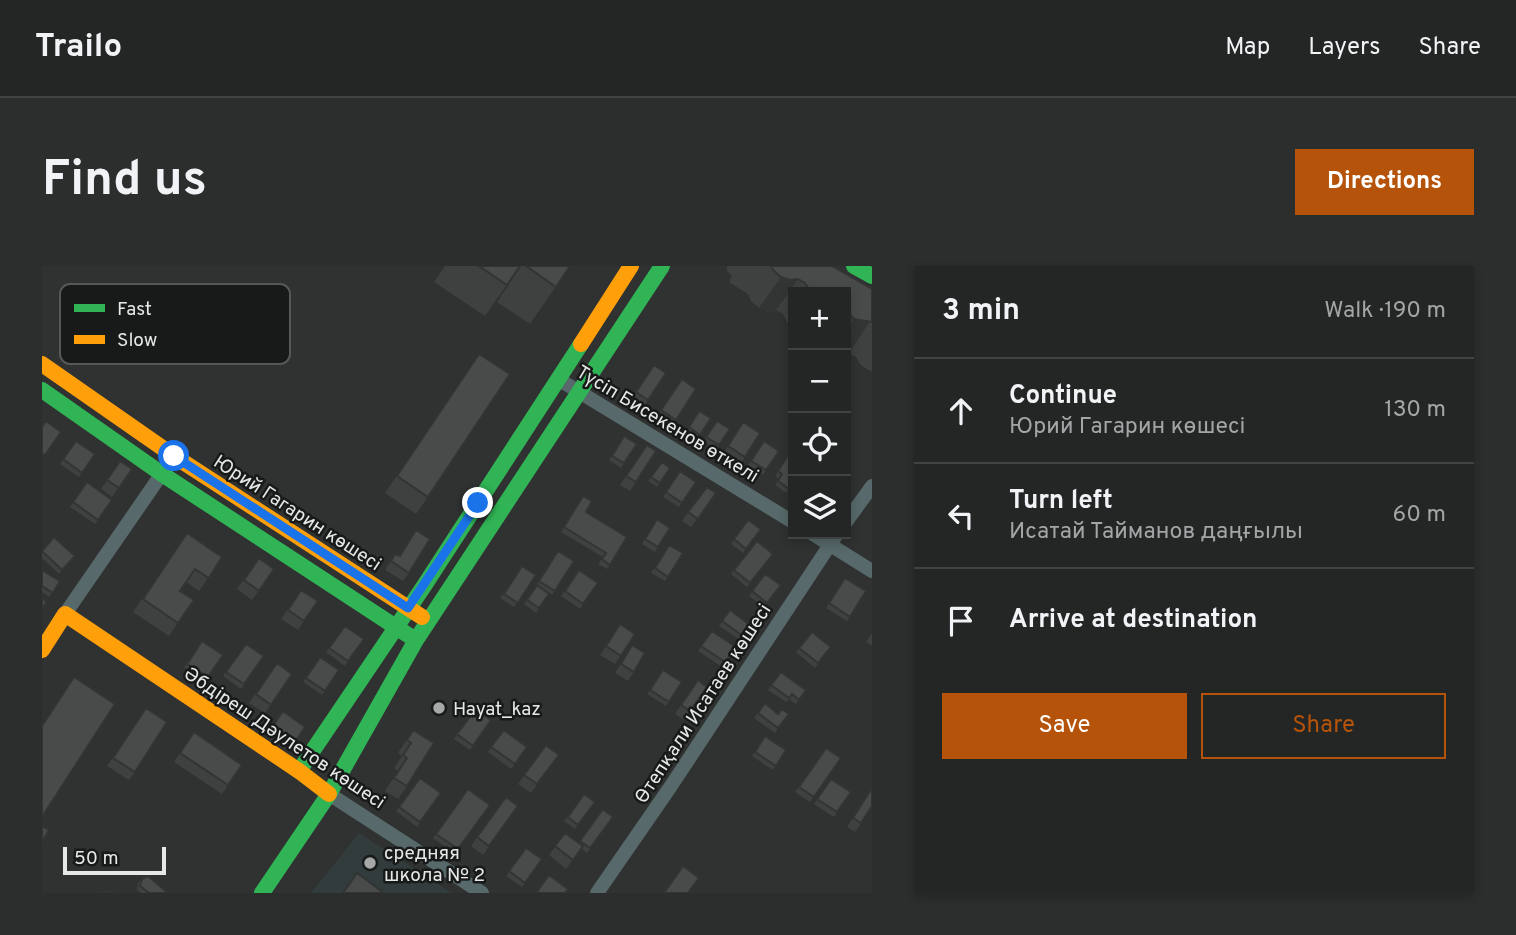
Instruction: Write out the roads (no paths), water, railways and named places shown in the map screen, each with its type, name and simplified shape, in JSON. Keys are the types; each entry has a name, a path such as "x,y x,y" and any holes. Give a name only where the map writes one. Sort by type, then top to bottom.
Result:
{"main road":[{"path":"299,771 631,266"},
{"path":"262,893 329,794 428,621 662,266"},
{"path":"854,266 872,276"},
{"name":"Юрий Гагарин көшесі","path":"42,364 174,456 428,621"},
{"path":"42,390 162,474 416,640"},
{"path":"45,640 65,614"},
{"name":"Әбдіреш Дәулетов көшесі","path":"65,614 299,771 329,794"}],"street":[{"name":"Түсіп Бисекенов өткелі","path":"558,379 788,519"},
{"path":"65,614 174,456"},
{"path":"851,515 872,486"},
{"path":"833,539 872,571"},
{"name":"Өтепқали Исатаев көшесі","path":"597,893 671,786 833,539"},
{"name":"Әбдіреш Дәулетов көшесі","path":"329,794 482,893"}],"place":[{"name":"Hayat_kaz","path":"439,708"},
{"name":"cредняя школа № 2","path":"370,863"}]}
